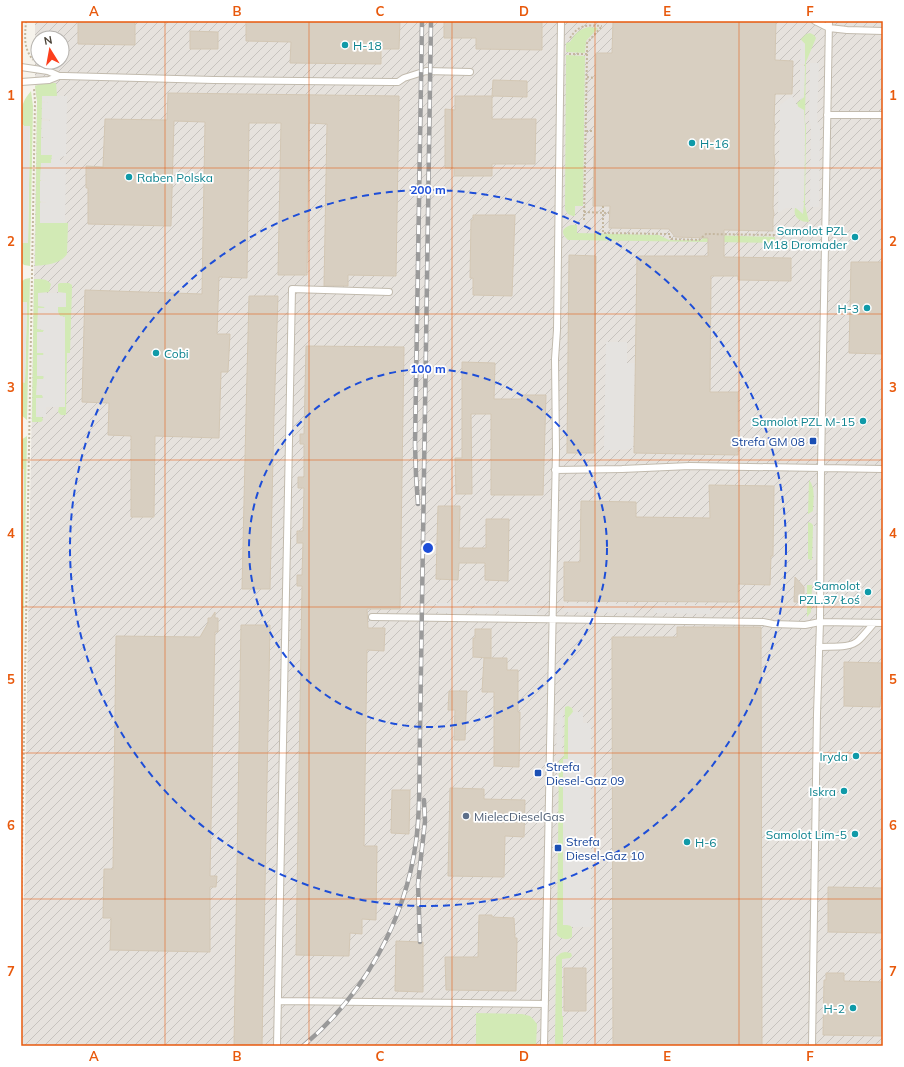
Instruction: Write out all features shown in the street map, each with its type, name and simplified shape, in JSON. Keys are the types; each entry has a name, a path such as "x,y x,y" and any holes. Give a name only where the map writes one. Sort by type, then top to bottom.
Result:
{"lane":[{"path":"544,1046 555,470 555,359 557,330 561,21"},
{"path":"814,21 847,30 883,31"},
{"path":"812,1046 829,24"},
{"path":"40,70 48,71 59,76 214,80 398,82 404,78 426,71 470,72"},
{"path":"21,82 49,80 59,76"},
{"path":"827,115 883,115"},
{"path":"277,1046 292,289 389,292"},
{"path":"555,470 690,466 883,469"},
{"path":"372,617 763,622 773,624 805,625 820,622 883,623"},
{"path":"819,647 852,644 859,640 874,623"},
{"path":"278,1002 545,1004"}],"path":[{"path":"26,21 26,50 30,57"},
{"path":"560,41 569,41 577,29 583,26 602,26 587,43 584,220"},
{"path":"560,54 587,54"},
{"path":"586,78 595,78"},
{"path":"21,911 35,102 33,81"},
{"path":"586,131 594,131"},
{"path":"603,206 603,233 670,234 670,239 699,240 706,234 778,235 778,225"},
{"path":"584,212 609,213"}],"shaded area":[{"path":"35,21 883,21 883,1046 22,1046 37,101 35,70 70,70 70,30 35,30"},
{"path":"801,40 805,44 805,64 800,64"},
{"path":"810,63 819,63 817,121 820,127 819,207 810,207"},
{"path":"800,65 805,66 804,97 800,100"},
{"path":"42,96 67,96 66,156 60,157 60,162 66,163 65,223 40,223 40,203 46,202 40,201 40,181 47,181 40,180 41,163 51,163 52,155 41,155 41,138 47,138 41,137 42,121 49,121 50,119 42,118 42,103 48,102 42,101"},
{"path":"792,96 797,106 804,110 803,214 796,208 786,208 778,213 780,105"},
{"path":"21,123 24,126 30,126 28,243 21,243"},
{"path":"787,229 801,230 800,239 786,238"},
{"path":"38,293 66,293 66,307 58,307 60,316 65,317 65,407 46,407 46,417 36,417 36,398 43,397 42,395 36,395 37,379 44,378 43,376 37,376 37,355 44,354 37,353 37,332 43,332 44,330 37,329 38,308 45,307 38,306"},
{"path":"21,302 27,302 25,383 21,382"},
{"path":"606,342 627,342 627,363 635,363 633,448 625,450 604,450"},
{"path":"21,469 24,469 21,638"},
{"path":"814,489 818,489 818,510 814,510"},
{"path":"813,526 817,526 817,559 813,559"},
{"path":"436,603 463,603 463,608 458,614 440,613 436,610"},
{"path":"564,603 634,604 634,613 564,612"},
{"path":"475,604 493,604 493,614 471,612 469,608 474,610"},
{"path":"499,604 538,605 537,615 499,614"},
{"path":"656,605 710,605 710,614 654,613 654,608"},
{"path":"563,709 562,755 556,760 557,720 558,714"},
{"path":"573,712 583,712 583,723 591,723 591,927 572,927 570,925 563,925 563,759 568,759 568,718"}],"green space":[{"path":"589,27 598,28 586,41 585,53 566,52 566,43 570,42 580,31"},
{"path":"810,33 816,38 806,62 805,206 809,222 803,221 796,217 795,208 803,213 805,127 797,103 804,97 805,44 801,39 806,34"},
{"path":"566,55 585,56 583,206 575,206 575,216 569,214 565,209"},
{"path":"44,83 56,83 57,96 42,96 41,154 52,155 51,163 41,163 40,222 68,223 67,254 57,262 35,266 37,101 35,86"},
{"path":"31,91 33,106 30,266 24,265 21,262 21,243 28,243 30,126 24,126 21,123 25,99"},
{"path":"571,225 577,225 577,233 659,235 669,240 701,240 707,235 775,237 775,243 568,240 563,231"},
{"path":"30,278 27,420 21,415 21,382 25,382 27,302 21,302 21,282"},
{"path":"34,279 45,280 51,284 49,292 38,293 45,307 38,309 38,329 44,330 43,332 37,332 37,352 44,354 37,355 37,376 43,376 44,378 37,380 43,397 37,398 36,417 42,417 43,420 41,422 32,422"},
{"path":"69,283 72,285 70,353 67,353 66,415 61,415 58,412 59,407 65,407 65,317 60,316 58,313 58,307 66,306 66,293 58,292 58,284"},
{"path":"27,436 21,766 21,638 24,469 21,469 21,440"},
{"path":"809,480 813,487 814,499 813,511 808,514"},
{"path":"808,522 813,525 812,560 808,559"},
{"path":"807,585 812,585 811,612 807,617"},
{"path":"568,706 572,708 573,712 568,718 568,760 563,760 563,924 571,926 572,937 566,939 557,935 559,761 564,756 565,707"},
{"path":"565,952 571,953 572,956 570,958 562,959 563,1046 555,1046 556,957"},
{"path":"476,1013 522,1014 530,1016 537,1024 536,1046 476,1046"}],"building":[{"path":"78,21 135,21 135,45 78,44"},
{"name":"H-18","path":"246,21 400,21 399,49 381,49 381,64 290,63 291,42 246,41"},
{"path":"444,21 542,21 542,50 476,49 476,38 444,38"},
{"path":"613,21 776,21 775,60 793,61 792,94 775,94 773,231 724,230 724,257 791,258 791,281 738,280 738,276 711,276 710,392 738,392 738,455 634,453 637,256 708,256 708,238 675,237 669,229 609,228 610,206 593,206 596,53 612,53"},
{"path":"190,31 218,32 218,49 190,49"},
{"path":"493,80 527,81 527,97 492,96"},
{"path":"168,93 399,96 396,276 348,275 348,286 324,286 327,124 309,123 307,275 278,275 281,123 249,123 247,278 219,277 217,334 230,334 228,372 221,372 219,438 155,436 154,517 131,517 131,436 108,435 109,403 82,402 85,290 202,294 205,122 174,121 171,226 88,224 88,188 86,188 86,166 103,167 105,119 167,120"},
{"path":"455,96 492,96 492,119 536,119 535,164 492,164 492,176 454,176 454,168 445,168 445,109 455,110"},
{"path":"473,215 515,215 512,296 473,295 473,278 470,278 471,220 473,220"},
{"path":"569,255 596,256 594,453 567,453"},
{"name":"H-3","path":"851,262 883,262 883,354 849,353"},
{"path":"249,296 278,296 270,589 242,589"},
{"path":"306,346 404,347 400,609 367,609 368,628 385,628 384,651 367,650 364,846 377,846 376,920 362,919 362,934 350,933 349,956 296,955 302,586 297,586 297,575 302,575 303,543 297,543 297,531 303,531 304,488 298,488 298,477 304,477 304,444 300,444 300,434 304,434"},
{"path":"462,362 495,363 494,399 522,399 522,395 546,395 543,495 491,495 491,414 471,414 472,494 456,494 455,458 462,458"},
{"path":"709,485 774,486 773,556 771,556 770,585 738,584 738,602 564,601 564,562 580,562 581,501 636,502 636,517 710,518"},
{"path":"438,506 460,506 459,548 486,548 486,519 509,519 508,581 485,580 485,563 459,563 458,580 436,579"},
{"path":"795,577 804,587 804,602 794,602"},
{"path":"215,612 215,618 218,618 218,632 215,632 210,876 217,876 216,887 210,887 210,952 110,950 111,918 103,918 104,869 113,869 116,636 200,637 208,623 208,618 211,618"},
{"path":"241,625 270,625 262,1046 234,1046"},
{"name":"H-6","path":"677,627 761,627 762,1046 613,1046 612,637 677,637"},
{"path":"475,629 491,629 491,658 473,657 473,638 475,638"},
{"path":"484,658 507,658 507,670 518,670 518,712 520,712 519,767 494,766 494,692 482,692"},
{"path":"844,662 883,663 883,696 881,696 880,707 844,706"},
{"path":"449,691 467,691 465,740 454,740 455,710 448,710"},
{"name":"MielecDieselGas","path":"450,788 484,789 484,799 525,800 524,837 505,836 504,877 448,876"},
{"path":"392,790 410,790 409,834 391,833"},
{"path":"828,887 883,888 883,933 828,932"},
{"path":"479,915 514,918 515,938 517,938 516,991 446,990 445,957 478,957"},
{"path":"396,941 423,942 423,992 395,991"},
{"path":"564,968 586,968 586,1011 564,1011"},
{"name":"H-2","path":"826,973 844,973 844,981 883,982 883,1036 823,1035 824,980 826,980"}],"railway":[{"path":"418,504 415,444 422,21"},
{"path":"303,1046 325,1026 345,1004 363,980 378,954 391,928 402,900 416,842 420,788 431,21"},
{"path":"420,942 418,884 425,821 424,800"}],"place":[{"name":"H-18","path":"345,45"},
{"name":"H-16","path":"692,143"},
{"name":"Raben Polska","path":"129,177"},
{"name":"Samolot PZL M18 Dromader","path":"855,237"},
{"name":"H-3","path":"867,308"},
{"name":"Cobi","path":"156,353"},
{"name":"Samolot PZL M-15","path":"863,421"},
{"name":"Strefa GM 08","path":"813,441"},
{"name":"Samolot PZL.37 Łoś","path":"868,592"},
{"name":"Iryda","path":"856,756"},
{"name":"Strefa Diesel-Gaz 09","path":"538,773"},
{"name":"Iskra","path":"844,791"},
{"name":"MielecDieselGas","path":"466,816"},
{"name":"Samolot Lim-5","path":"855,834"},
{"name":"H-6","path":"687,842"},
{"name":"Strefa Diesel-Gaz 10","path":"558,848"},
{"name":"H-2","path":"853,1008"}]}
